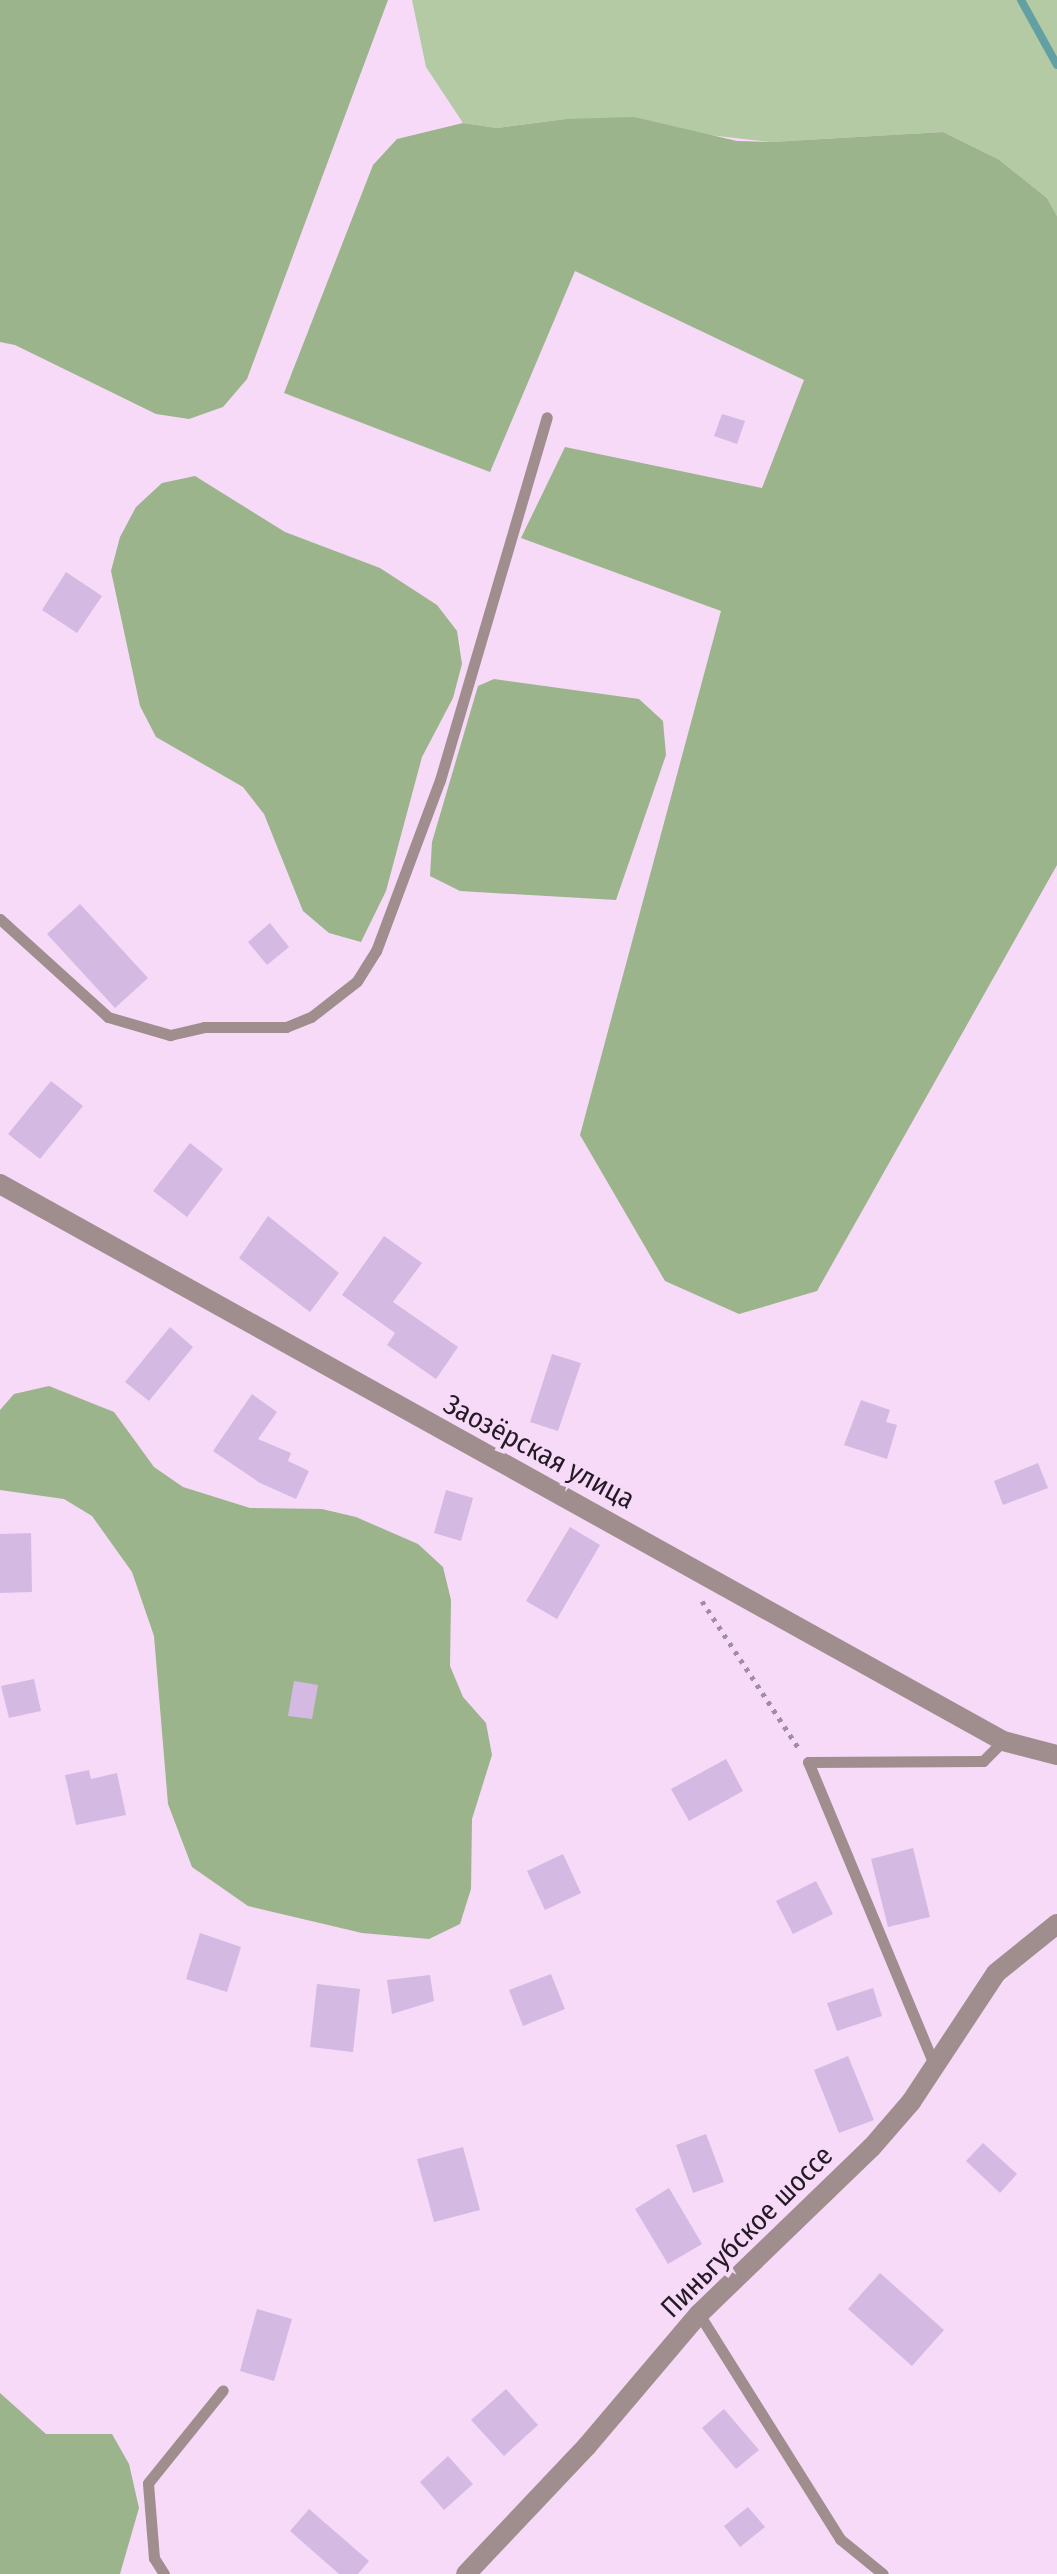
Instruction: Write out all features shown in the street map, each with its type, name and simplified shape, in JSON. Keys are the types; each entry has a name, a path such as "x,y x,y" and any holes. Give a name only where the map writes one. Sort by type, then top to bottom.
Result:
{"street":[{"name":"Заозёрская улица","path":"0,1184 1003,1741 1057,1755"},
{"name":"Пиньгубское шоссе","path":"466,2574 587,2446 699,2314 872,2147 911,2102 933,2062 996,1973 1057,1924"}],"lane":[{"path":"0,919 108,1017 170,1035 204,1027 286,1027 311,1017 357,981 376,951 440,780 547,417"},
{"path":"933,2062 808,1762 983,1761 1003,1741"},
{"path":"699,2314 840,2539 883,2574"},
{"path":"164,2574 154,2558 148,2483 223,2390"}],"path":[{"path":"697,1593 808,1762"}],"green space":[{"path":"0,0 388,0 247,379 223,407 189,419 156,414 15,345 0,342"},
{"path":"412,0 1057,0 1057,216 1047,198 998,159 943,132 771,142 566,119 497,128 463,123 426,67"},
{"path":"634,117 737,141 771,142 943,132 998,159 1047,198 1057,216 1057,865 817,1291 739,1314 665,1281 580,1135 721,611 521,538 565,447 762,488 804,380 575,271 490,472 284,393 373,165 397,139 463,123 497,128 566,119"},
{"path":"195,476 285,532 380,568 437,605 457,631 462,664 453,698 422,757 386,891 361,942 329,933 303,911 264,814 243,787 156,737 140,706 111,571 120,537 136,507 162,483"},
{"path":"494,679 639,699 663,721 666,755 616,900 460,891 430,876 432,842 478,686"},
{"path":"49,1386 114,1412 154,1467 183,1487 250,1508 322,1509 356,1517 418,1544 443,1567 451,1600 450,1666 463,1697 486,1723 492,1755 472,1819 471,1889 460,1924 429,1939 362,1933 248,1906 192,1867 168,1804 154,1636 132,1572 92,1516 64,1499 0,1490 0,1410 14,1394"},
{"path":"0,2393 46,2434 112,2434 129,2464 139,2508 120,2574 0,2574"}],"building":[{"path":"722,414 745,421 737,444 714,436"},
{"path":"66,572 102,596 77,633 42,610"},
{"path":"80,904 148,978 115,1008 47,934"},
{"path":"270,923 289,947 267,965 248,942"},
{"path":"51,1081 83,1106 40,1159 8,1134"},
{"path":"190,1143 223,1169 187,1217 153,1191"},
{"path":"268,1216 339,1273 310,1312 239,1258"},
{"path":"384,1236 422,1263 393,1302 458,1347 436,1379 387,1345 395,1333 342,1295"},
{"path":"170,1327 193,1347 149,1401 125,1382"},
{"path":"552,1354 581,1363 558,1431 530,1422"},
{"path":"252,1394 277,1412 258,1439 291,1453 288,1461 309,1471 296,1499 260,1483 213,1451"},
{"path":"861,1400 890,1410 886,1422 897,1425 887,1459 844,1445"},
{"path":"1038,1463 1048,1488 1003,1505 994,1481"},
{"path":"446,1490 473,1498 461,1541 434,1533"},
{"path":"570,1527 600,1545 557,1619 526,1601"},
{"path":"31,1533 32,1592 0,1593 0,1534"},
{"path":"34,1679 41,1711 9,1718 1,1686"},
{"path":"294,1681 318,1685 312,1719 288,1716"},
{"path":"726,1759 743,1791 689,1821 671,1789"},
{"path":"89,1770 91,1779 117,1773 126,1815 76,1825 65,1775"},
{"path":"913,1848 930,1917 888,1927 871,1859"},
{"path":"563,1854 581,1893 545,1910 527,1871"},
{"path":"816,1881 833,1914 793,1934 776,1901"},
{"path":"200,1933 241,1947 227,1992 186,1979"},
{"path":"551,1974 565,2009 523,2026 509,1990"},
{"path":"430,1975 434,2001 392,2014 387,1980"},
{"path":"317,1984 360,1989 353,2052 310,2047"},
{"path":"873,1988 882,2016 837,2031 827,2003"},
{"path":"848,2056 874,2120 839,2133 814,2070"},
{"path":"706,2134 724,2182 693,2193 676,2145"},
{"path":"983,2143 1017,2174 1000,2193 966,2161"},
{"path":"463,2147 480,2210 434,2222 417,2159"},
{"path":"669,2188 702,2244 668,2264 635,2209"},
{"path":"880,2273 944,2330 912,2366 848,2309"},
{"path":"257,2309 292,2319 274,2381 240,2371"},
{"path":"506,2389 538,2425 504,2456 471,2420"},
{"path":"724,2409 759,2450 736,2469 702,2428"},
{"path":"448,2456 473,2484 444,2510 420,2482"},
{"path":"748,2507 765,2527 740,2547 724,2526"},
{"path":"309,2509 369,2561 358,2574 339,2574 290,2531"}],"waterway":[{"path":"1021,0 1057,65"}]}
